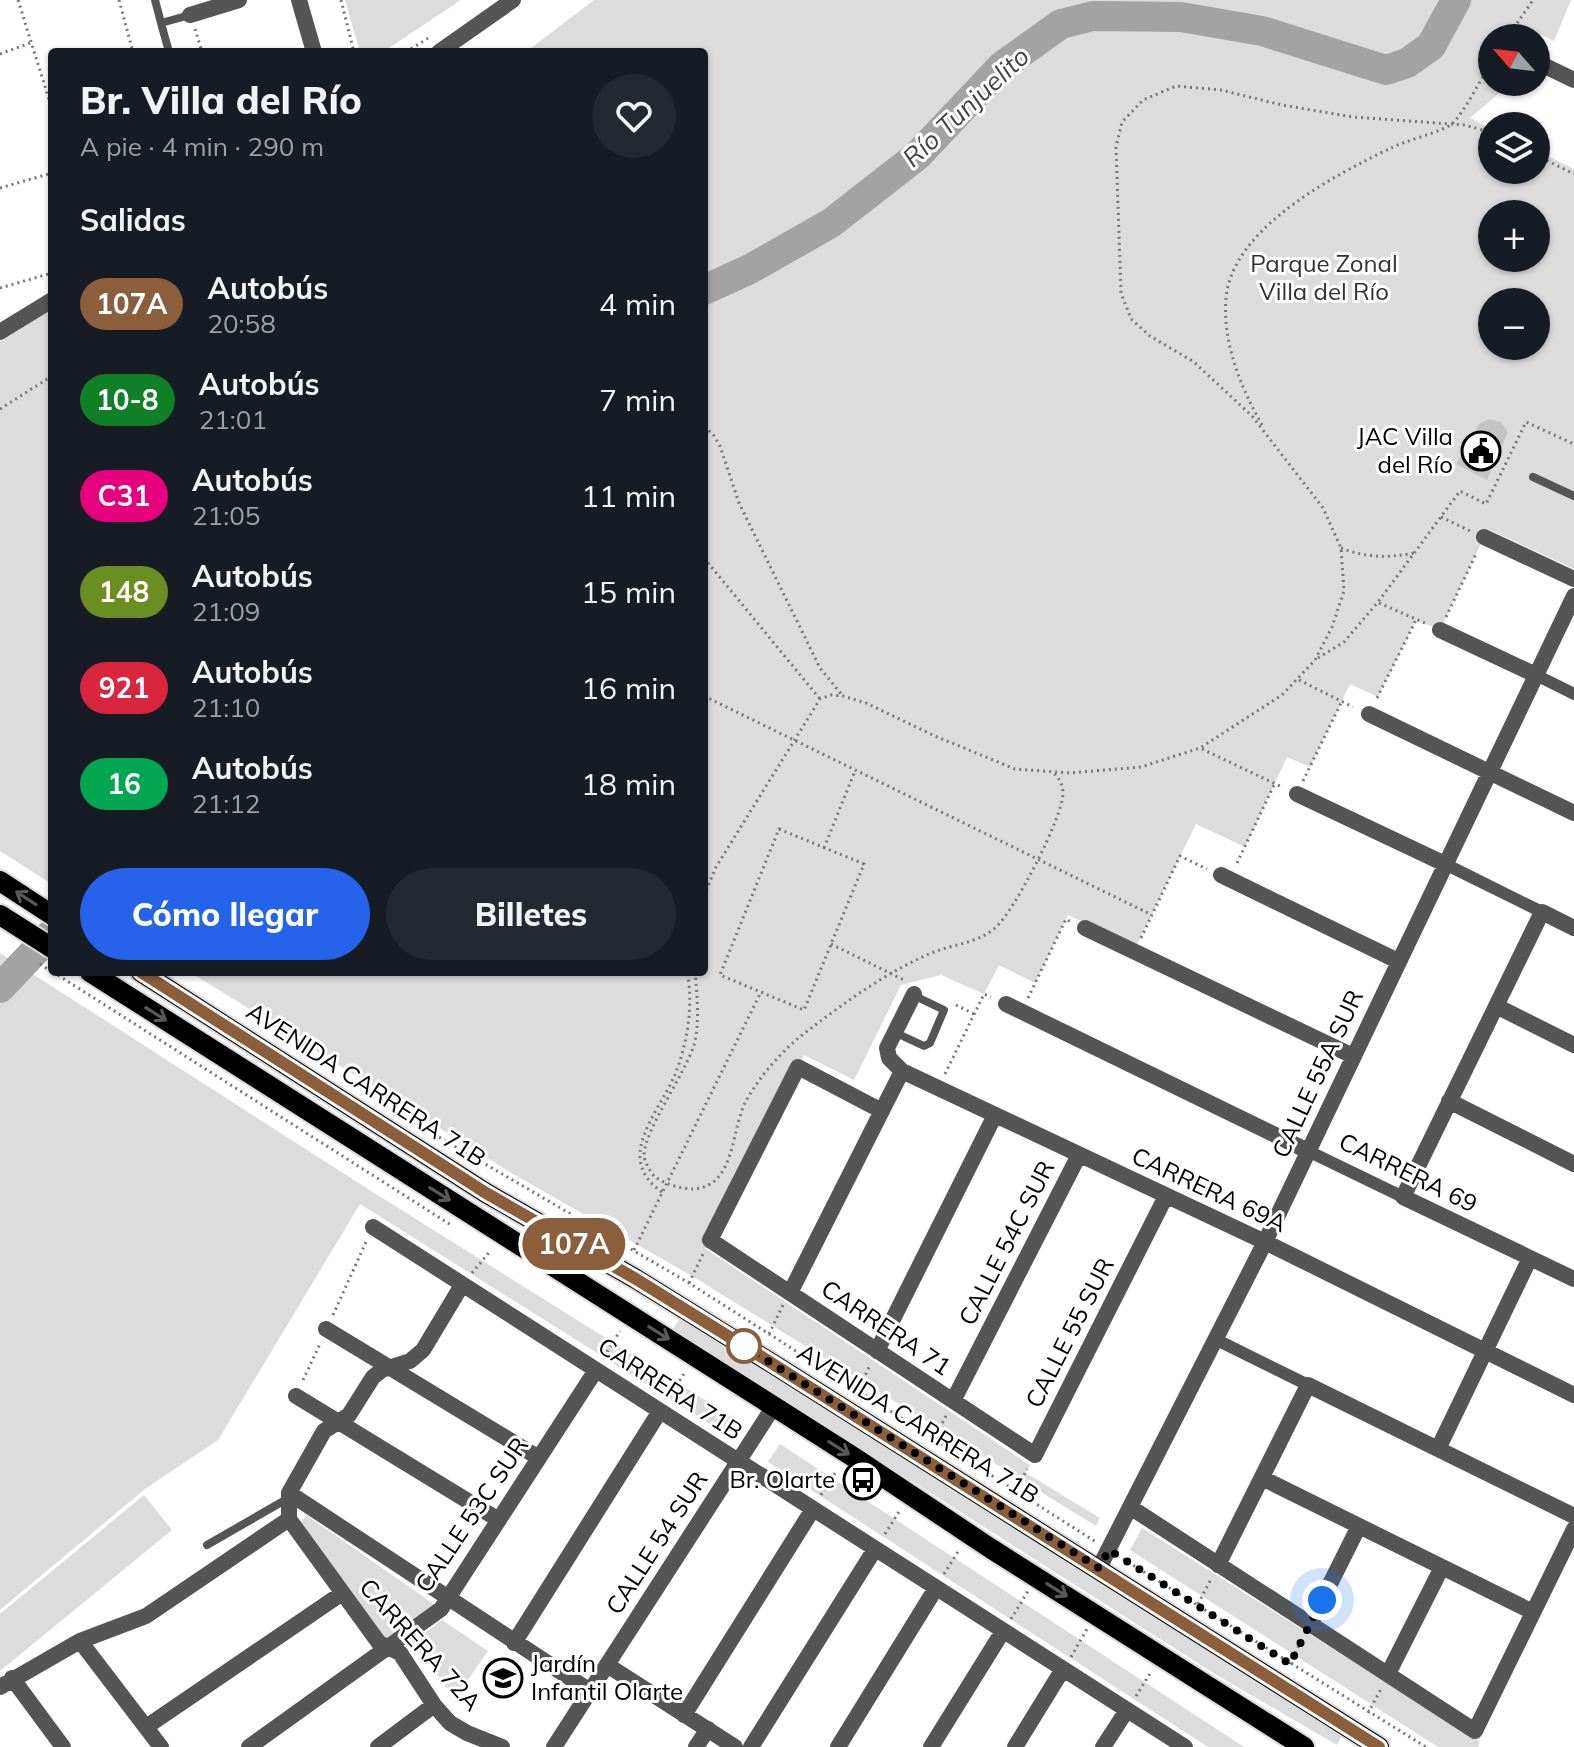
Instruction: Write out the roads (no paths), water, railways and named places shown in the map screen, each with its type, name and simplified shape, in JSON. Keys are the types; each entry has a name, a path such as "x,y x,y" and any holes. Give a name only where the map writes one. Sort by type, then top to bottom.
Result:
{"main road":[{"path":"0,881 48,912"},
{"path":"0,915 48,945"},
{"path":"96,976 368,1161 774,1406 1304,1747"},
{"name":"AVENIDA CARRERA 71B","path":"148,976 392,1122 496,1200 712,1326 1379,1747"}],"street":[{"path":"190,15 239,0"},
{"path":"299,0 313,48"},
{"path":"445,48 513,0"},
{"path":"1550,68 1574,80"},
{"path":"0,332 48,302"},
{"path":"1484,537 1574,579"},
{"name":"CALLE 55A SUR","path":"1099,1568 1265,1242 1574,596"},
{"path":"1440,630 1574,694"},
{"path":"1369,714 1574,813"},
{"path":"1297,794 1574,928"},
{"path":"1225,877 1398,961"},
{"path":"1403,1197 1542,912"},
{"path":"1085,928 1353,1056"},
{"path":"790,1293 902,1071 889,1058 887,1048 911,990"},
{"path":"1496,1006 1574,1045"},
{"name":"CARRERA 69","path":"1014,1008 1574,1279"},
{"name":"CARRERA 71","path":"882,1111 798,1067 710,1240 1035,1455"},
{"name":"CARRERA 69A","path":"902,1071 1265,1242 1574,1395"},
{"path":"1449,1101 1574,1164"},
{"path":"877,1351 995,1115"},
{"name":"CALLE 54C SUR","path":"953,1401 1079,1155"},
{"name":"CALLE 55 SUR","path":"1035,1455 1166,1196"},
{"name":"CARRERA 71B","path":"373,1227 1185,1747"},
{"path":"1438,1449 1530,1258"},
{"path":"63,1747 6,1683 80,1641 146,1616 289,1519 288,1496 324,1431 330,1424 349,1415 373,1377 382,1370 410,1361 423,1350 462,1285"},
{"path":"326,1329 539,1458"},
{"path":"1215,1339 1574,1516"},
{"name":"CALLE 53C SUR","path":"249,1747 432,1616 448,1599 596,1370"},
{"path":"1218,1565 1308,1385"},
{"path":"296,1396 499,1520"},
{"name":"CALLE 54 SUR","path":"554,1747 774,1406"},
{"path":"514,1643 660,1411"},
{"path":"1262,1478 1533,1612"},
{"path":"288,1496 590,1691"},
{"path":"1130,1507 1475,1731 1574,1529"},
{"path":"684,1715 813,1509"},
{"name":"CARRERA 72A","path":"289,1519 379,1643 400,1653 434,1705 459,1728 500,1747"},
{"path":"1310,1624 1359,1526"},
{"path":"751,1747 875,1549"},
{"path":"1388,1674 1442,1567"},
{"path":"838,1747 936,1588"},
{"path":"146,1727 341,1594"},
{"path":"931,1747 1003,1631"},
{"path":"80,1641 161,1747"},
{"path":"607,1665 735,1747"},
{"path":"1015,1747 1063,1669"},
{"path":"378,1747 434,1705"},
{"path":"1103,1747 1127,1710"},
{"path":"696,1747 708,1729"}],"lane":[{"path":"155,0 168,48"},
{"path":"161,23 190,15"},
{"path":"1533,477 1574,496"},
{"path":"894,1032 924,1046 930,1043 944,1010 911,990"},
{"path":"207,1545 288,1496"}],"waterway":[{"name":"Río Tunjuelito","path":"708,288 750,269 831,223 917,156 1002,66 1061,24 1093,16 1181,17 1262,31 1386,70 1407,63 1431,46 1456,0"},
{"name":"Río Tunjuelito","path":"0,988 48,937"}],"place":[{"name":"JAC Villa del Río","path":"1481,451"},
{"name":"Br. Olarte","path":"863,1480"},
{"name":"Jardín Infantil Olarte","path":"503,1678"}],"park label":[{"name":"Parque Zonal Villa del Río","path":"1324,278"}]}
